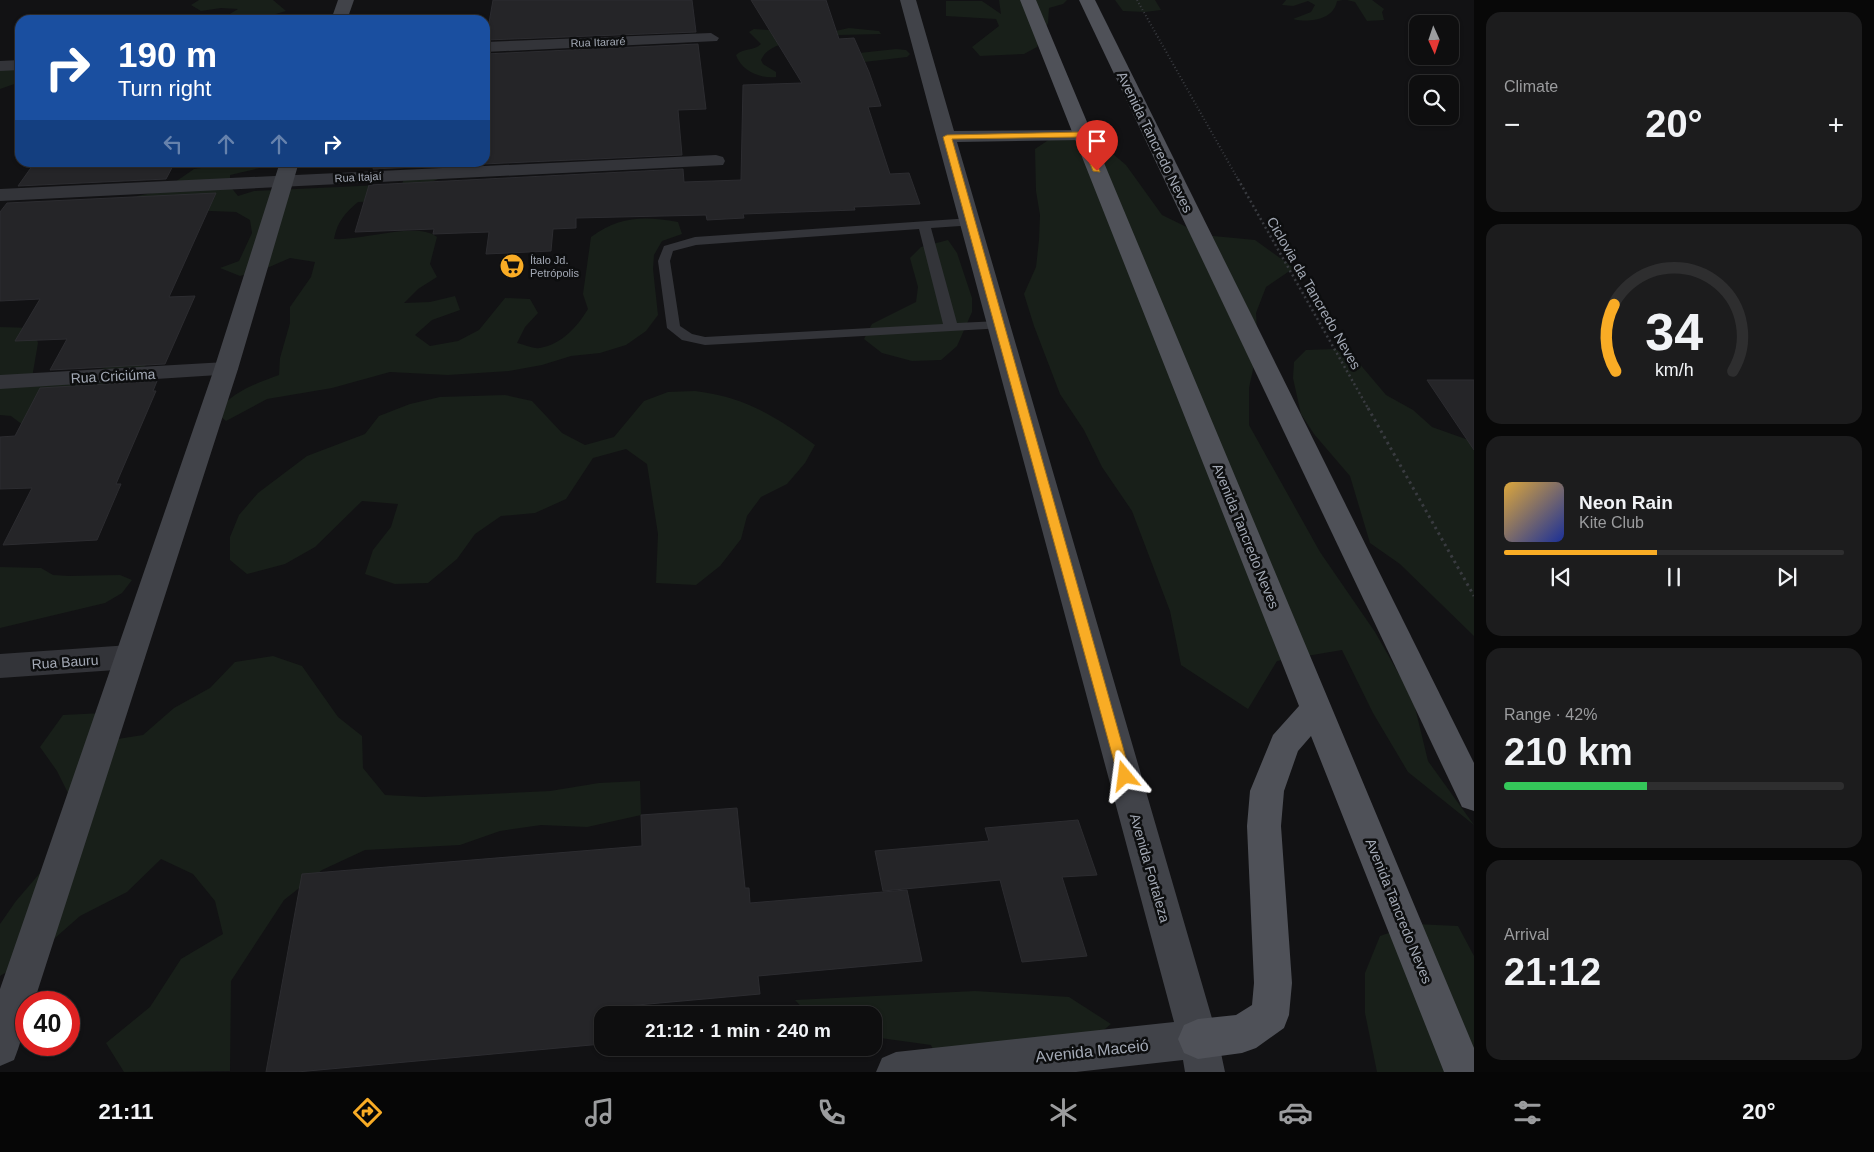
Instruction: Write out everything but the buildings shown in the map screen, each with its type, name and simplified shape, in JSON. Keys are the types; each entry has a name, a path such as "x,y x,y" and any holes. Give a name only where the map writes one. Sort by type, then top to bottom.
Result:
{"main road":[{"name":"Avenida Tancredo Neves","path":"1028,0 1464,1072"},
{"name":"Avenida Tancredo Neves","path":"1087,0 1474,797"},
{"path":"1201,1055 1242,1034 1270,1015 1273,982 1264,826 1266,791 1284,744 1316,709"}],"street":[{"path":"340,15 346,0"},
{"name":"Avenida Fortaleza","path":"908,0 1000,325 1201,1055"},
{"name":"Rua Itararé","path":"490,46 711,38"},
{"path":"0,66 15,65"},
{"path":"947,137 1082,135"},
{"name":"Rua Itajaí","path":"490,167 716,161"},
{"name":"Rua Itajaí","path":"0,195 287,172 482,167"},
{"path":"0,1046 226,369 287,172"},
{"name":"Rua Criciúma","path":"0,382 226,369"},
{"name":"Rua Bauru","path":"0,666 130,657"},
{"name":"Avenida Maceió","path":"896,1072 1201,1055"}],"lane":[{"path":"971,222 695,241 668,249 664,260 674,328 687,338 705,340 1000,325"},
{"path":"924,225 936,277 951,327"}],"path":[{"name":"Ciclovia da Tancredo Neves","path":"1137,0 1474,596"}],"shaded area":[{"path":"199,0 273,0 286,11 272,15 228,15 238,9 221,8 201,11 191,5"},
{"path":"999,0 1067,0 1063,4 1049,8 1048,23 1037,47 1024,54 980,56 972,47 999,26 996,19 946,16 946,1 982,1 1001,14"},
{"path":"1115,0 1155,0 1161,10 1145,12 1123,11"},
{"path":"1286,0 1343,0 1337,1 1335,7 1326,16 1306,21 1293,19 1311,12 1315,5 1308,1 1293,6 1282,5"},
{"path":"1347,0 1372,0 1384,9 1382,12 1384,20 1367,21 1355,2"},
{"path":"849,28 879,31 881,34 839,35 835,38 794,42 774,47 761,60 763,64 776,72 776,77 764,77 752,73 742,65 736,55 761,44 749,32 754,29 822,34"},
{"path":"896,49 906,50 910,54 907,57 864,62 850,54"},
{"path":"15,67 15,84 0,89 0,68"},
{"path":"1053,137 1100,143 1126,165 1162,215 1203,235 1255,240 1294,268 1266,287 1256,313 1258,346 1249,388 1249,425 1320,552 1375,632 1413,699 1428,761 1474,825 1408,772 1373,713 1342,650 1277,661 1248,709 1181,665 1170,611 1132,511 1102,467 1084,430 1060,394 1024,294 1036,267 1039,240 1040,215 1036,191 1035,149"},
{"path":"208,167 264,167 230,175 230,186 238,196 254,191 402,184 405,176 441,178 384,201 358,202 342,218 334,239 403,231 417,231 437,237 430,264 437,277 418,289 404,303 430,302 455,296 460,310 432,320 415,335 430,346 458,341 479,330 505,298 530,299 538,313 525,327 517,343 540,348 555,343 574,328 588,309 583,294 591,237 612,225 633,219 678,222 682,234 662,241 654,255 653,269 658,315 646,331 626,345 600,353 571,356 542,365 509,371 448,375 390,372 332,388 267,399 226,421 215,412 244,389 279,375 280,358 290,323 290,307 311,277 315,262 290,258 267,268 240,276 220,268 239,261 252,233 250,220 236,212 135,208 137,196 162,191 194,169"},
{"path":"948,240 957,253 972,298 972,312 957,346 941,360 912,361 882,353 864,339 872,324 916,302 918,287 910,258 921,247"},
{"path":"0,327 33,328 38,343 32,378 96,371 125,360 170,348 126,380 97,389 27,428 11,416 0,415"},
{"path":"1335,349 1358,362 1386,395 1413,410 1432,427 1474,442 1474,636 1400,564 1370,543 1350,476 1314,434 1301,414 1293,378 1294,362 1306,350"},
{"path":"695,391 729,398 759,409 815,445 805,463 787,484 761,497 747,516 741,539 720,566 696,585 656,583 658,534 647,464 626,449 593,458 566,499 535,513 501,516 475,534 457,559 428,583 395,584 365,574 373,550 391,527 398,504 362,501 315,547 285,564 247,574 230,560 230,537 239,515 258,493 307,456 365,434 379,416 410,404 440,397 505,395 532,401 562,433 585,445 614,437 644,401 668,392"},
{"path":"0,567 41,568 53,575 120,575 132,580 122,593 105,603 0,628"},
{"path":"273,656 302,666 338,717 362,736 363,768 385,795 424,797 550,791 599,783 640,781 641,815 587,827 541,825 500,831 460,845 365,850 322,870 284,900 231,981 230,1071 124,1072 106,1043 150,1007 181,959 223,934 215,901 193,874 161,859 127,892 80,916 38,953 0,976 0,924 16,901 46,866 71,799 57,771 40,747 63,715 103,713 105,741 143,735 174,708 210,688 235,662"},
{"path":"1415,924 1458,926 1474,956 1474,1072 1377,1072 1365,1013 1365,973 1380,936"},
{"path":"975,991 1069,997 1111,1024 1078,1051 943,1072 931,1045 882,1038 882,1006 801,1006 795,1000"}],"place":[{"name":"Ítalo Jd. Petrópolis","path":"512,266"}],"route":[{"path":"1097,171 1082,135 947,137 1125,776"}]}
